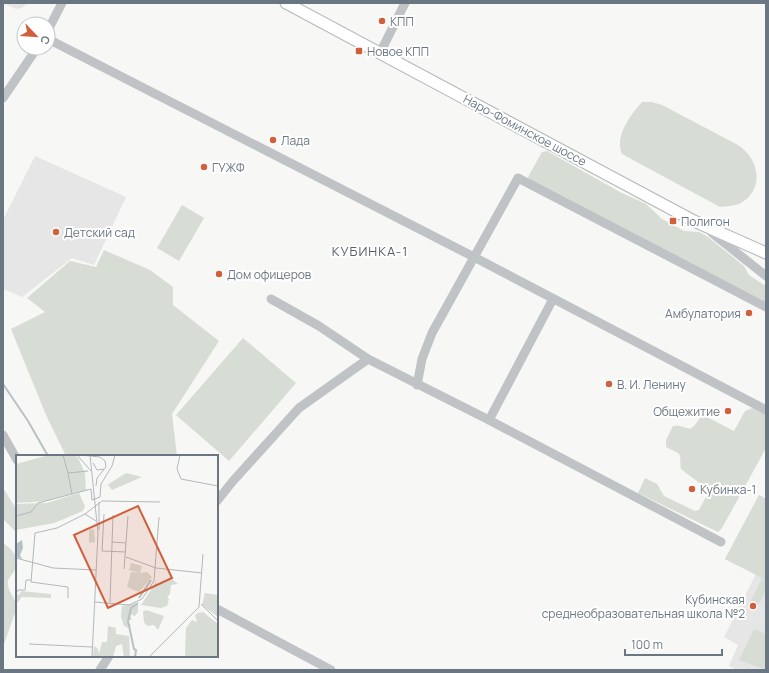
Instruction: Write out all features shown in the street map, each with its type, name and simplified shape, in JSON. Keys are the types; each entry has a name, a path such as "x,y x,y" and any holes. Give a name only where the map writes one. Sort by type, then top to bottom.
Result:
{"main road":[{"name":"Наро-Фоминское шоссе","path":"286,3 694,221 766,253"}],"street":[{"path":"55,16 62,3"},
{"path":"380,53 405,3"},
{"path":"56,43 474,257 766,410"},
{"path":"3,98 32,56"},
{"path":"417,385 422,359 432,333 518,178 766,307"},
{"path":"694,221 724,241 766,276"},
{"path":"271,299 319,326 368,359 489,420 721,542"},
{"path":"489,420 553,299"},
{"path":"218,500 299,408 368,359"},
{"path":"3,435 16,458"},
{"path":"218,610 331,670"},
{"path":"100,670 108,657"}],"shaded area":[{"path":"3,3 29,3 16,9"},
{"path":"642,102 652,102 662,105 738,145 751,158 755,166 756,183 753,191 739,204 720,207 622,154 620,140 622,133 629,119"},
{"path":"547,151 620,192 646,204 662,219 684,231 699,232 708,237 744,266 749,275 766,286 766,302 530,181 528,177 542,152"},
{"name":"Детский сад","path":"35,156 126,197 94,265 72,258 22,297 3,289 3,220"},
{"path":"182,205 204,218 179,261 157,248"},
{"path":"104,250 150,270 173,287 173,305 219,341 172,414 177,455 66,455 46,415 11,329 45,312 27,298 70,261 96,267"},
{"path":"243,338 296,383 229,461 176,415"},
{"path":"752,408 766,414 766,448 722,528 718,532 638,493 645,478 657,484 664,496 695,511 699,510 708,493 706,488 681,469 680,455 666,447 666,440 673,426 691,428 697,423 701,416 705,416 734,431 745,411"},
{"path":"3,488 16,508 16,532 3,519"},
{"name":"Кубинская среднеобразовательная школа №2","path":"759,495 766,499 766,670 737,670 729,666 738,645 724,637 756,574 725,559"},
{"path":"759,495 766,499 766,591 757,607 754,607 749,605 762,578 725,559"},
{"path":"3,543 16,556 16,568 9,578 8,587 15,601 16,610 3,647"},
{"path":"754,629 766,634 766,670 739,660"}],"waterway":[{"path":"3,384 28,421 47,455"}],"place":[{"name":"КПП","path":"382,21"},
{"name":"Новое КПП","path":"359,51"},
{"name":"Лада","path":"273,140"},
{"name":"ГУЖФ","path":"204,167"},
{"name":"Полигон","path":"673,221"},
{"name":"Детский сад","path":"56,232"},
{"name":"Дом офицеров","path":"219,274"},
{"name":"Амбулатория","path":"749,313"},
{"name":"В. И. Ленину","path":"609,384"},
{"name":"Общежитие","path":"728,411"},
{"name":"Кубинка-1","path":"692,489"},
{"name":"Кубинская среднеобразовательная школа №2","path":"753,606"}],"district":[{"name":"КУБИНКА-1","path":"370,251"}]}
